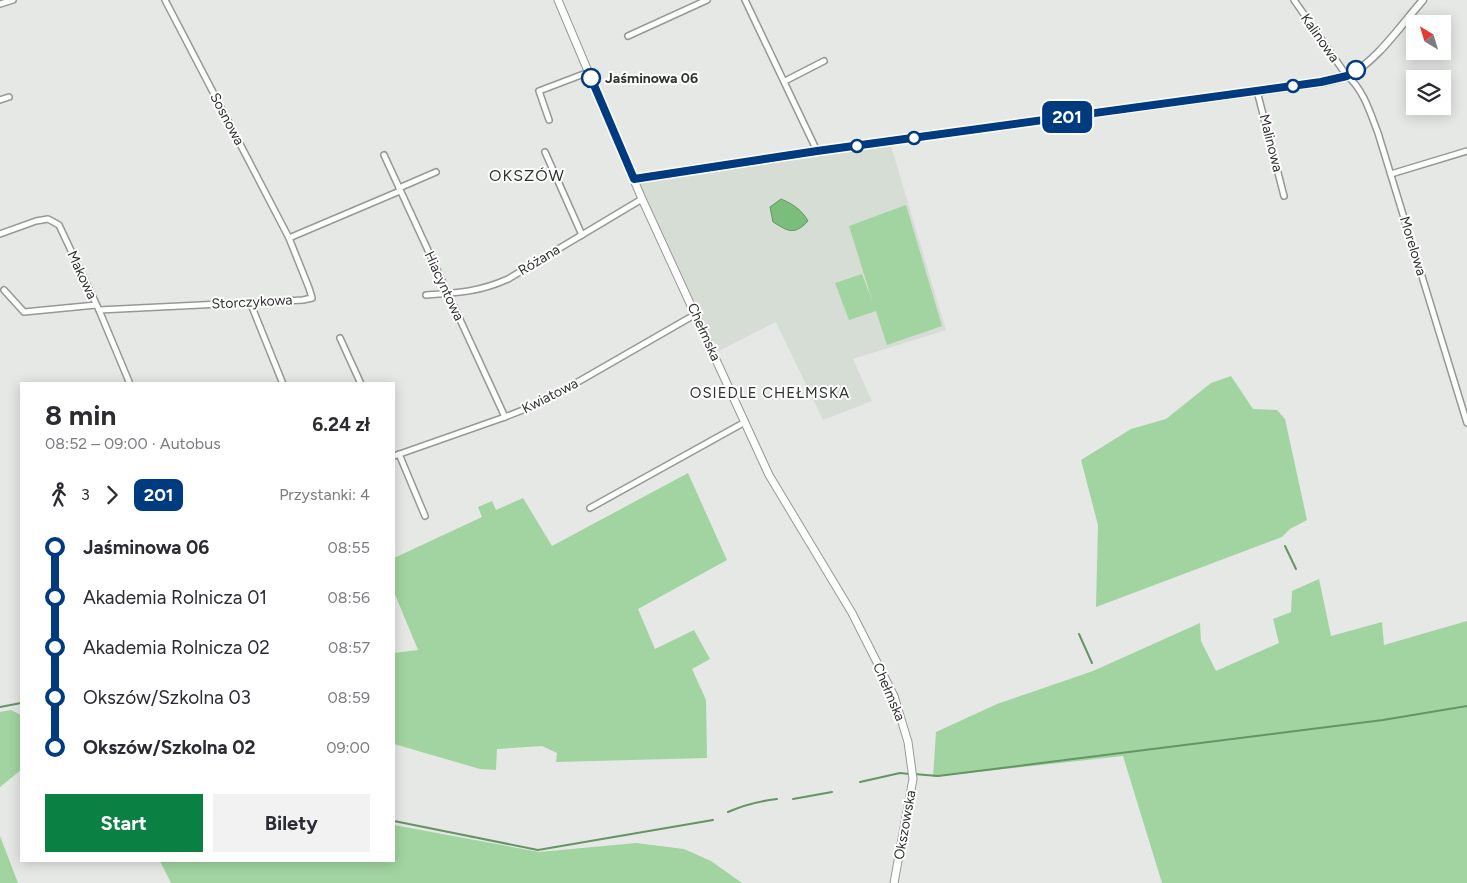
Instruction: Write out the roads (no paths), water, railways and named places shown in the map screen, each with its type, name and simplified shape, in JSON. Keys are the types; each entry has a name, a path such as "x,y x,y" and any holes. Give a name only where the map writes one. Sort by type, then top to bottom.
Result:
{"main road":[{"name":"Chełmska","path":"558,0 642,199 773,483 852,613 892,690 908,742 912,766"},
{"name":"Okszowska","path":"894,883 913,779 912,766"}],"street":[{"path":"0,4 13,0"},
{"name":"Sosnowa","path":"165,0 289,238"},
{"path":"628,36 707,0"},
{"path":"745,0 817,151"},
{"name":"Kalinowa","path":"1294,0 1347,76"},
{"path":"634,179 817,151 1321,82 1347,76 1365,64 1423,0"},
{"path":"785,81 824,61"},
{"path":"549,120 538,91 589,72"},
{"name":"Morelowa","path":"1347,76 1353,80 1363,98 1378,133 1467,423"},
{"name":"Malinowa","path":"1257,91 1284,196"},
{"path":"0,100 8,97"},
{"path":"1391,174 1467,151"},
{"path":"545,152 582,235"},
{"name":"Hiacyntowa","path":"384,155 505,418"},
{"path":"289,238 400,190 436,172"},
{"name":"Różana","path":"426,295 480,290 493,285 642,199"},
{"name":"Makowa","path":"0,234 36,220 48,219 59,225 129,382"},
{"name":"Storczykowa","path":"4,290 24,312 97,307 303,300 312,298 289,238"},
{"path":"250,302 282,382"},
{"name":"Kwiatowa","path":"396,455 505,418 543,402 696,314"},
{"path":"340,338 360,382"},
{"path":"590,508 745,422"},
{"path":"396,455 425,516"}],"waterway":[{"path":"1285,546 1296,569"},
{"path":"1079,634 1092,663"},
{"path":"0,707 20,703"},
{"path":"914,774 938,776 1383,720 1467,706"},
{"path":"860,782 900,773 909,774"},
{"path":"793,799 832,792"},
{"path":"728,812 740,807 777,799"},
{"path":"395,821 538,850 713,820"}],"place":[{"name":"Jaśminowa 06","path":"591,78"}],"district":[{"name":"OKSZÓW","path":"527,175"},
{"name":"OSIEDLE CHEŁMSKA","path":"770,393"}]}
